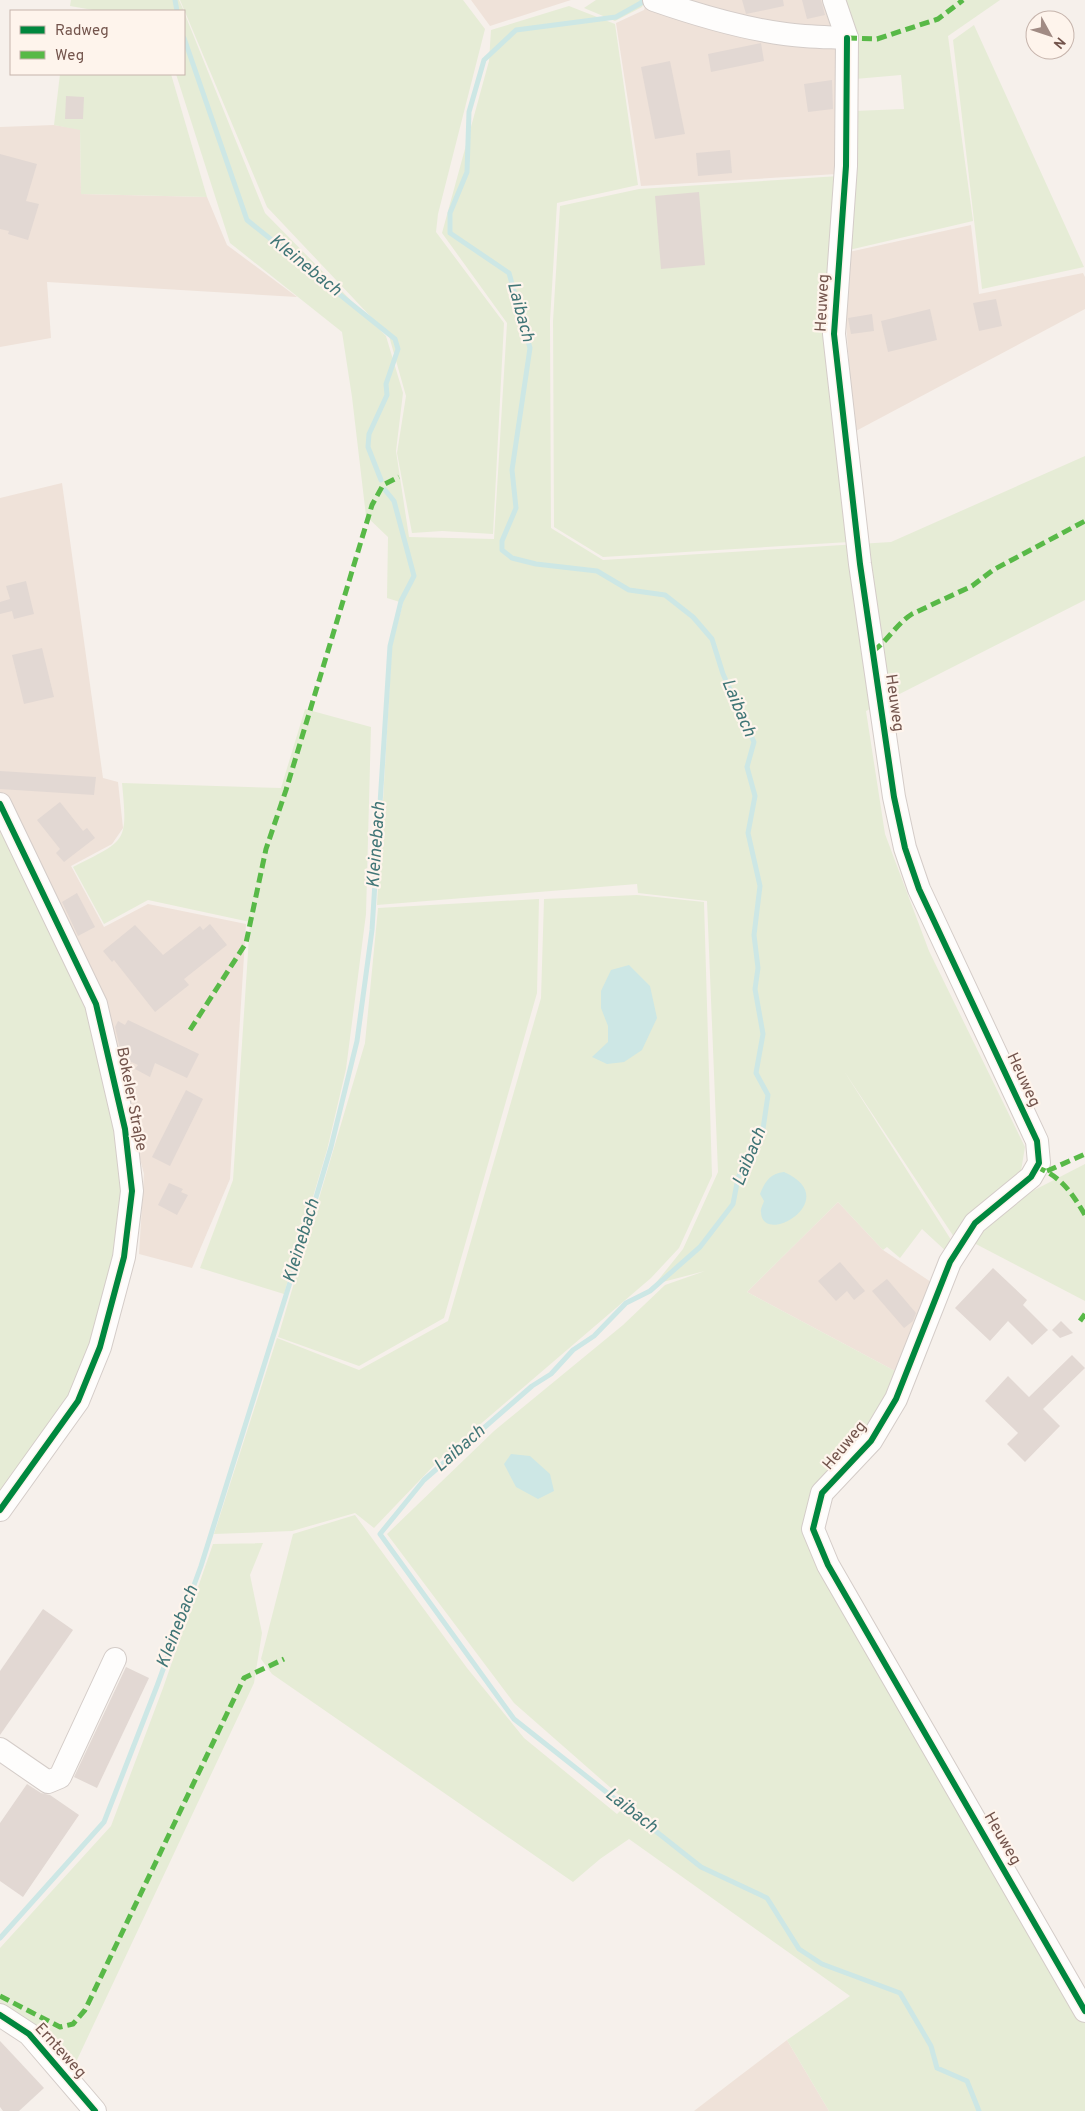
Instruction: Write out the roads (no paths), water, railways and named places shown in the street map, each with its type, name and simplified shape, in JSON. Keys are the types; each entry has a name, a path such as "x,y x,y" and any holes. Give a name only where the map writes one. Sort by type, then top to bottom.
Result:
{"street":[{"name":"Heuweg","path":"834,0 847,38 846,166 834,334 860,564 894,797 905,848 919,889 1037,1141 1039,1163 1031,1177 975,1223 950,1262 896,1399 871,1441 822,1493 814,1529 828,1565 1085,2011"},
{"path":"656,1 743,27 787,35 847,38"},
{"name":"Bokeler Straße","path":"0,804 96,1004 126,1129 132,1191 124,1257 100,1347 82,1392 78,1401 45,1449 0,1510"},
{"path":"0,1749 48,1782 60,1777 115,1659"},
{"name":"Ernteweg","path":"0,2015 29,2034 95,2111"}],"water":[{"path":"629,965 650,986 657,1018 642,1050 624,1062 607,1064 592,1057 608,1042 608,1026 601,1008 601,991 611,970"},
{"path":"784,1172 801,1183 806,1195 804,1206 796,1216 774,1225 765,1222 761,1211 764,1201 760,1194 768,1179"},
{"path":"511,1454 530,1456 550,1474 554,1491 538,1499 516,1487 504,1464"}],"waterway":[{"name":"Kleinebach","path":"175,0 177,10"},
{"name":"Laibach","path":"643,0 616,17 516,30 484,60 469,112 467,172 450,213 450,233 509,273 530,348 512,470 516,508 502,541 502,550 512,558 536,564 597,571 629,590 665,595 693,617 712,639 723,674 754,742 747,767 755,796 748,833 760,886 754,935 758,968 755,989 763,1034 756,1073 768,1095 763,1129 738,1178 733,1204 700,1247 650,1291 626,1303 594,1336 573,1350 551,1374 532,1386 424,1480 380,1534 514,1719 701,1867 767,1898 799,1949 822,1964 900,1993 931,2046 937,2068 967,2081 979,2111"},
{"name":"Kleinebach","path":"185,41 247,220 395,339 398,349 386,384 387,395 369,434 368,447 381,480"},
{"name":"Kleinebach","path":"0,1938 104,1822 201,1566 331,1147 357,1041 372,930 390,646 401,601 414,576 394,501 385,490"}]}
